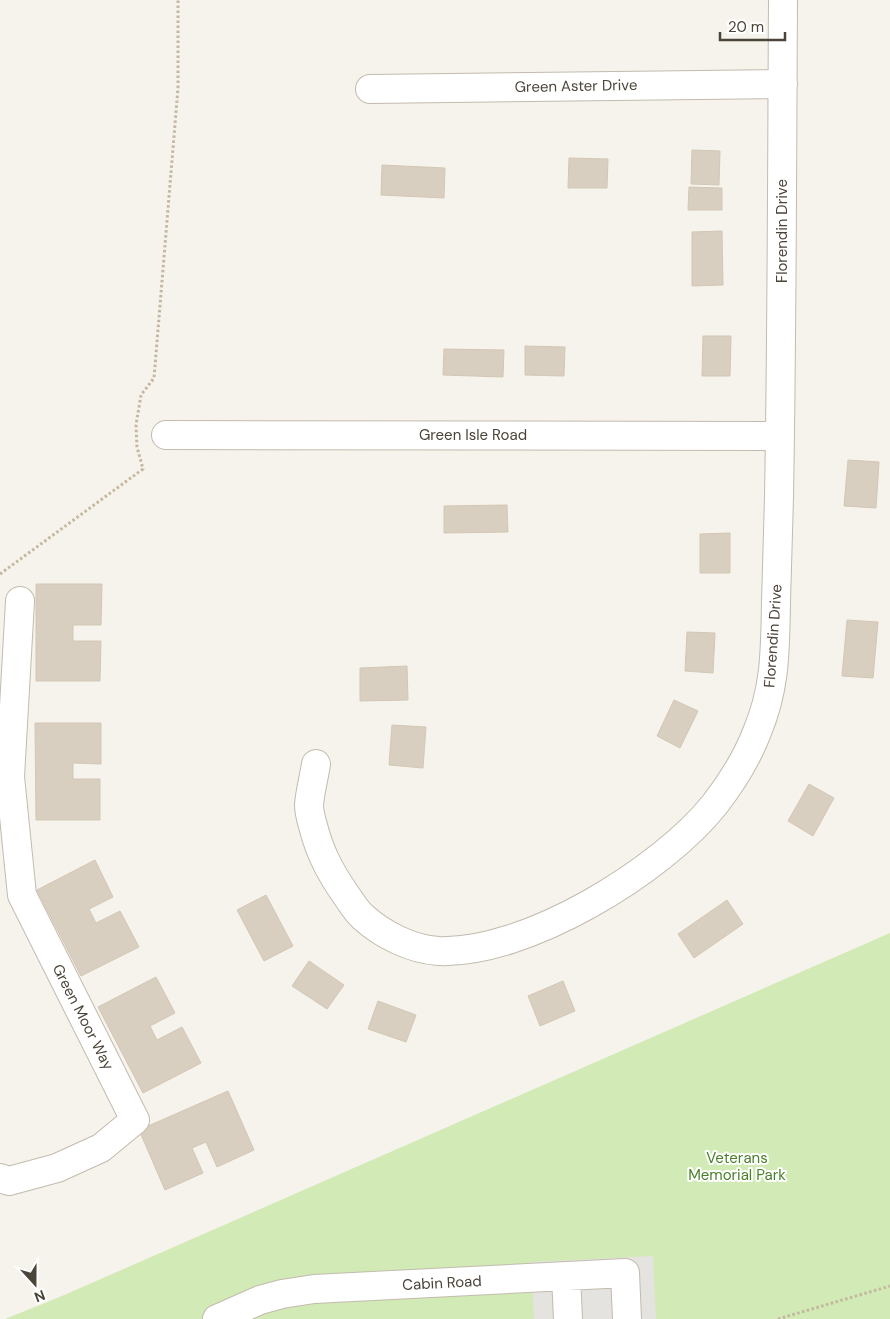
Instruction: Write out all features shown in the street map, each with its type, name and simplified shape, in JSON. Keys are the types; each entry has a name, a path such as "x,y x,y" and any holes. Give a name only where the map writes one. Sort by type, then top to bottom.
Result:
{"street":[{"name":"Florendin Drive","path":"316,764 308,808 317,842 331,874 360,915 381,930 408,945 435,951 469,950 504,941 574,912 612,891 654,862 685,836 713,806 738,771 757,733 770,697 775,658 780,436 783,0"},
{"name":"Green Aster Drive","path":"370,89 783,84"},
{"name":"Green Isle Road","path":"166,435 780,436"},
{"path":"5,776 20,601"},
{"name":"Green Moor Way","path":"0,1178 9,1181 57,1168 101,1148 135,1120 22,895 5,776"},
{"name":"Cabin Road","path":"217,1319 260,1300 314,1289 625,1273 627,1319"},
{"path":"566,1276 568,1319"}],"path":[{"path":"0,574 143,469 137,447 136,425 141,395 154,378 178,88 178,0"},
{"path":"778,1319 890,1286"}],"green space":[{"name":"Veterans Memorial Park","path":"890,933 890,1319 5,1319 62,1296"}],"shaded area":[{"path":"653,1256 656,1319 534,1319 531,1262"}],"building":[{"path":"692,150 720,151 719,185 691,184"},
{"path":"569,158 608,159 607,188 568,188"},
{"path":"382,165 445,168 444,198 381,195"},
{"path":"689,187 722,188 722,210 688,210"},
{"path":"722,231 723,285 692,286 692,232"},
{"path":"703,336 731,336 730,376 702,376"},
{"path":"525,346 565,347 564,376 525,375"},
{"path":"444,349 504,350 503,377 443,375"},
{"path":"848,460 879,462 876,508 844,506"},
{"path":"507,505 508,532 444,533 444,506"},
{"path":"730,533 730,573 700,573 700,534"},
{"path":"36,584 102,584 101,625 73,625 73,641 101,641 100,681 36,681"},
{"path":"847,620 878,622 873,678 842,676"},
{"path":"687,632 715,633 713,673 685,671"},
{"path":"407,666 408,700 360,701 360,668"},
{"path":"674,700 698,711 680,748 657,736"},
{"path":"35,723 101,723 101,764 73,763 73,779 100,779 100,820 36,820"},
{"path":"392,725 426,727 423,768 389,765"},
{"path":"809,784 834,798 813,836 788,821"},
{"path":"95,860 113,897 89,909 96,923 120,911 139,947 81,976 37,890"},
{"path":"266,895 293,946 264,961 237,910"},
{"path":"727,900 743,924 694,958 678,934"},
{"path":"309,961 344,985 327,1009 292,986"},
{"path":"156,977 175,1013 150,1026 157,1040 182,1027 201,1063 143,1093 98,1007"},
{"path":"563,981 575,1011 540,1026 528,996"},
{"path":"378,1001 416,1015 406,1042 368,1029"},
{"path":"228,1091 254,1150 217,1167 206,1142 192,1148 203,1173 165,1190 139,1130"}]}
